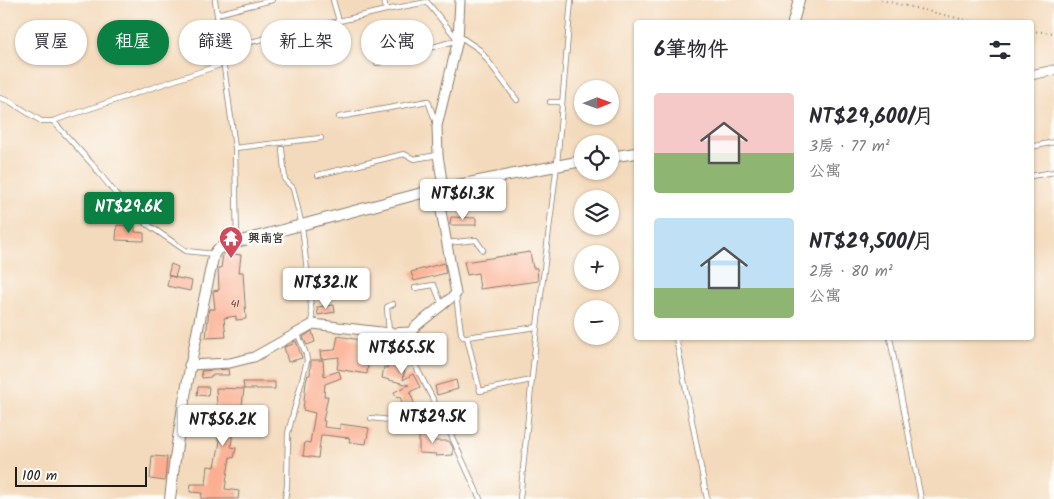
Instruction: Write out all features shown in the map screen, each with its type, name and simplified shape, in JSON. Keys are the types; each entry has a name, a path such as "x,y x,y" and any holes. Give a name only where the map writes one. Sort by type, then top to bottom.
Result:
{"street":[{"path":"189,365 230,363 254,357 313,324 389,333 411,332 456,294 446,243 440,188 437,126 458,38 460,0"},
{"path":"794,20 799,0"},
{"path":"1034,74 1054,70"},
{"path":"619,156 634,153"},
{"path":"170,499 180,414 189,365 214,254 218,249 236,242 440,188 574,162"}],"lane":[{"path":"215,0 218,20"},
{"path":"217,14 272,0"},
{"path":"333,0 339,20"},
{"path":"384,0 386,10"},
{"path":"520,499 531,380 557,164 571,0"},
{"path":"343,20 426,1 458,38 480,50 517,100"},
{"path":"433,46 458,38"},
{"path":"0,98 9,101 41,121 52,121 220,65"},
{"path":"223,65 235,148 236,242"},
{"path":"339,117 428,100 437,126"},
{"path":"550,102 562,102"},
{"path":"52,121 92,164 131,213 186,251 214,254"},
{"path":"235,148 321,138"},
{"path":"1034,146 1054,142"},
{"path":"282,149 285,180 293,188 302,226 313,324"},
{"path":"318,174 404,154 414,159 438,155"},
{"path":"1034,175 1054,172"},
{"path":"446,243 476,240 483,250"},
{"path":"415,288 434,285 442,304"},
{"path":"456,294 463,337 537,327"},
{"path":"389,333 387,307 393,304"},
{"path":"285,499 288,434 306,361 306,354 297,332"},
{"path":"411,332 413,361 447,426 480,499"},
{"path":"467,337 480,391 531,380"},
{"path":"676,340 707,499"},
{"path":"890,340 921,499"},
{"path":"371,418 447,426"}],"path":[{"path":"881,0 966,20"},
{"path":"1034,31 1054,34"}],"building":[{"path":"451,217 476,218 476,225 450,225"},
{"path":"117,225 135,226 135,232 144,233 144,241 116,240"},
{"path":"530,252 533,268 537,268 538,281 480,289 478,273 467,275 464,262"},
{"path":"223,254 241,255 239,272 243,272 246,319 236,320 236,316 224,318 226,337 206,338 209,309 215,309 213,291 219,290 218,268 221,268"},
{"path":"444,263 446,273 414,281 411,272"},
{"path":"171,264 178,267 175,277 168,275"},
{"path":"169,276 192,281 190,291 167,286"},
{"path":"334,305 335,312 318,315 317,307"},
{"path":"312,331 315,342 307,345 303,337"},
{"path":"338,336 360,340 360,336 376,338 374,349 366,347 364,364 368,364 367,374 337,369 339,357 321,359 320,351 335,350"},
{"path":"393,339 408,341 409,359 406,359 403,380 413,374 420,387 410,392 419,416 407,416 400,397 397,398 394,392 409,385 382,378 384,367 387,368"},
{"path":"296,341 302,358 288,362 284,347"},
{"path":"311,360 323,360 324,376 339,371 341,378 325,384 324,396 328,396 323,421 325,421 324,427 340,429 340,424 369,428 366,444 349,442 350,438 321,435 318,458 303,456 305,442 310,443 315,413 303,410"},
{"path":"228,369 229,375 211,375 211,377 202,378 201,371"},
{"path":"456,380 458,389 437,395 435,386"},
{"path":"243,382 275,382 275,389 244,389"},
{"path":"198,387 209,387 208,396 197,395"},
{"path":"216,388 244,389 242,406 239,405 238,413 236,413 236,422 234,422 231,447 236,448 234,458 230,457 225,489 239,491 238,499 201,499 202,493 190,492 191,484 206,484 208,466 215,467 220,441 218,440 220,422 218,423"},
{"path":"190,407 206,409 205,421 188,418"},
{"path":"419,428 433,429 433,441 449,441 453,448 453,455 436,456 436,454 419,453"},
{"path":"152,456 167,457 165,481 150,479"}],"place":[{"name":"興南宮","path":"231,259"}]}
